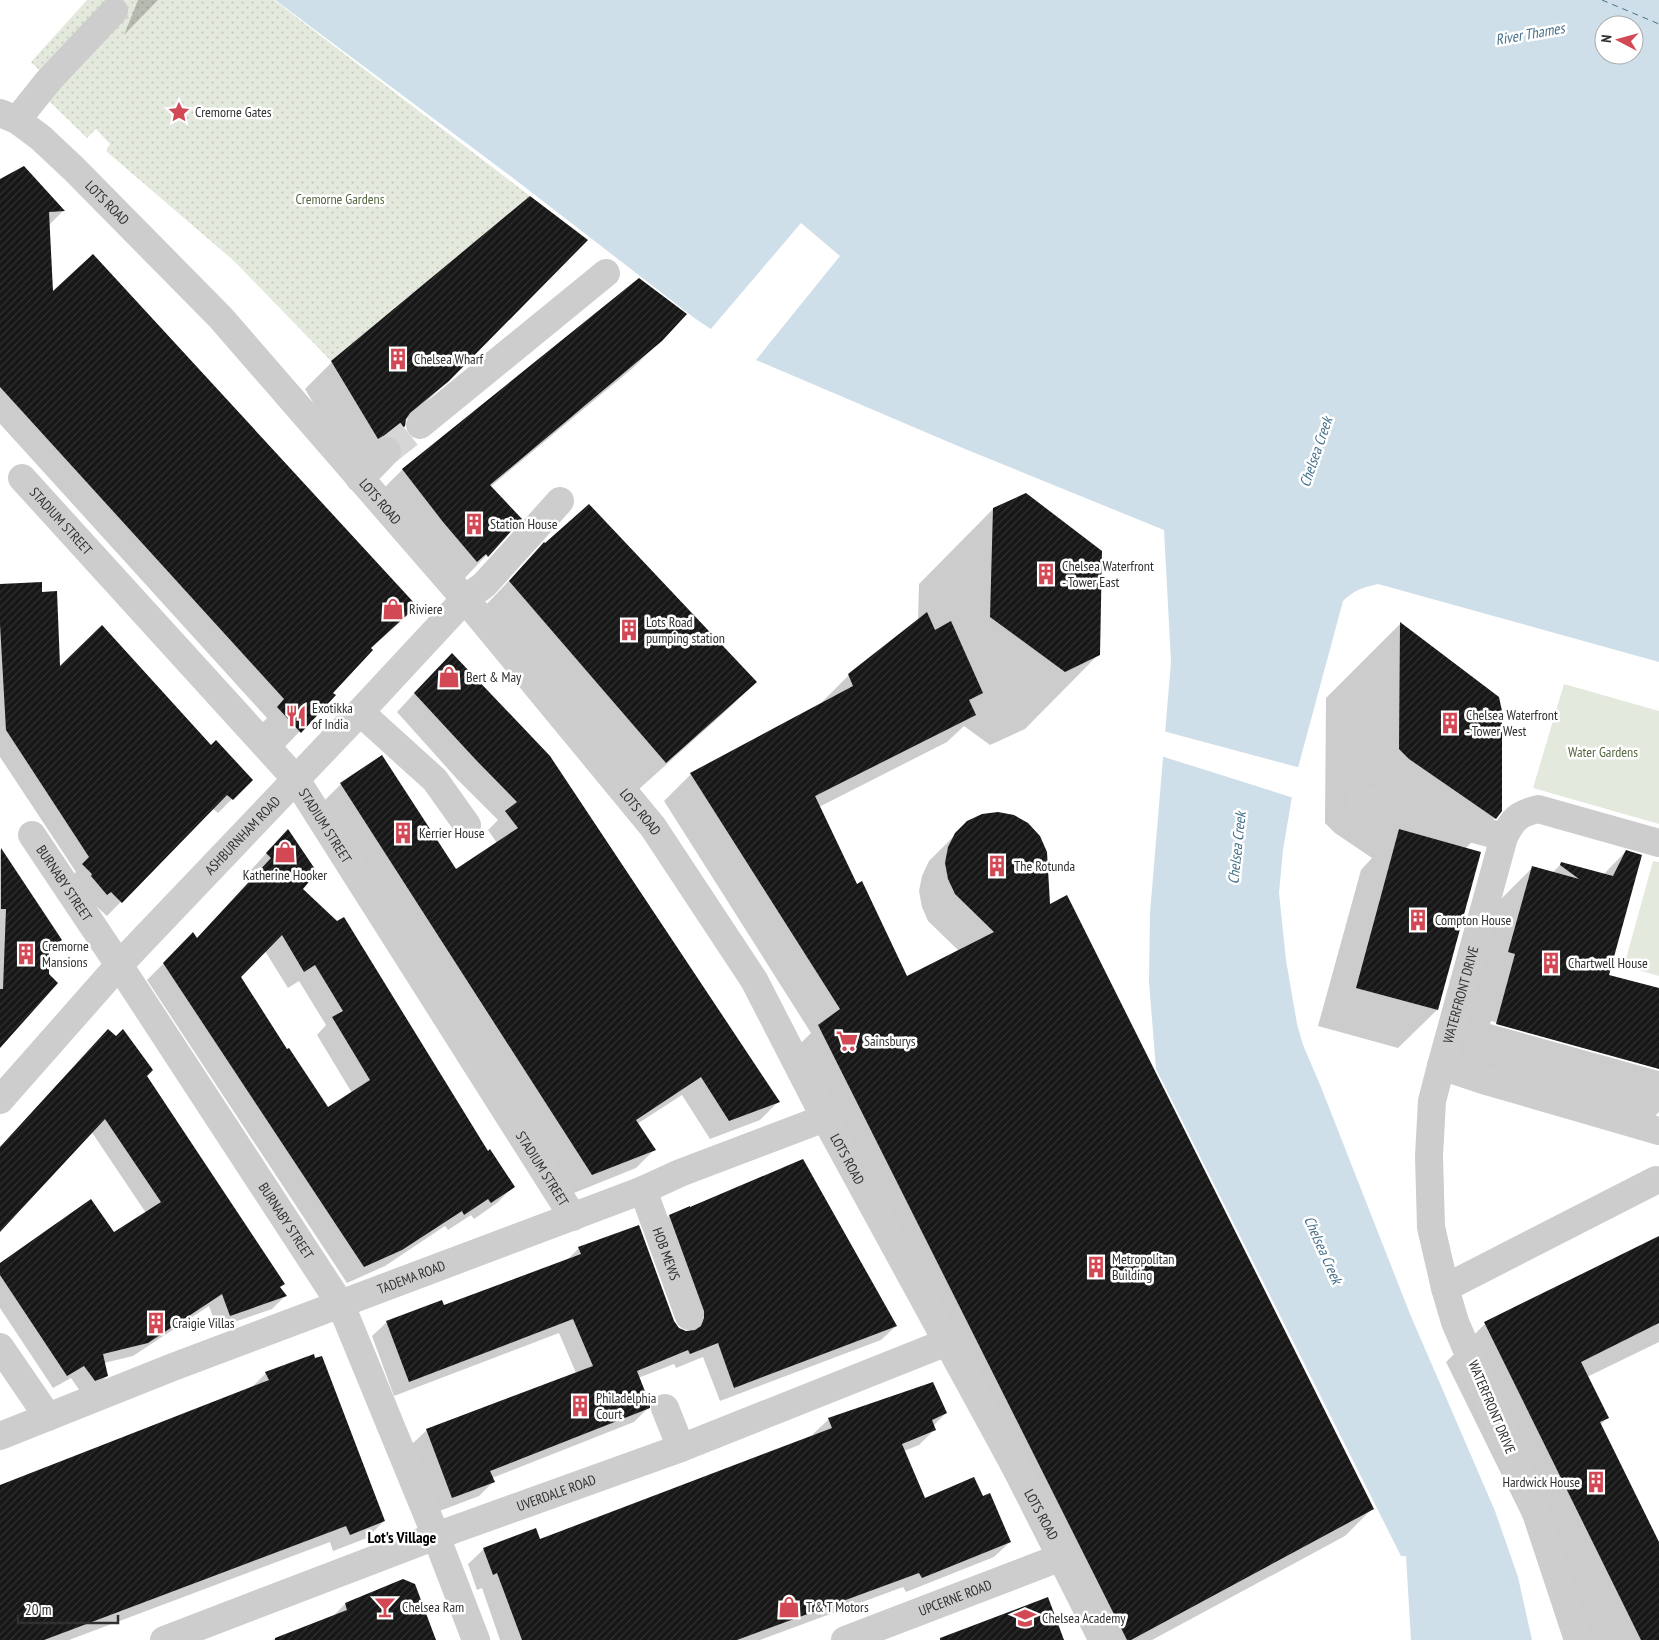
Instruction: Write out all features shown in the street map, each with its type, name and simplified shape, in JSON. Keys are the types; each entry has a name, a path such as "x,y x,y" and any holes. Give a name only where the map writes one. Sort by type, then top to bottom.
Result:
{"street":[{"path":"8,117 49,80 114,12"},
{"name":"LOTS ROAD","path":"8,117 41,138 74,169 221,318 465,599 654,827 754,980 825,1118 1064,1556 1106,1640"},
{"path":"420,425 606,273"},
{"path":"360,479 387,451"},
{"name":"STADIUM STREET","path":"22,478 295,778 573,1216"},
{"name":"ASHBURNHAM ROAD","path":"0,1100 11,1078 360,712 465,599 484,585 560,501"},
{"path":"360,712 435,780 467,825"},
{"path":"1360,799 1504,837"},
{"name":"WATERFRONT DRIVE","path":"1578,1640 1534,1507 1455,1322 1445,1288 1431,1226 1429,1156 1432,1101 1504,837 1511,823 1522,813 1538,809 1659,843"},
{"name":"BURNABY STREET","path":"32,836 119,965 341,1305 436,1536 476,1640"},
{"path":"1441,1066 1483,1080 1659,1130"},
{"name":"TADEMA ROAD","path":"0,1436 172,1368 643,1190 680,1173 825,1118"},
{"path":"1445,1288 1656,1180"},
{"name":"HOB MEWS","path":"643,1190 689,1316"},
{"name":"UVERDALE ROAD","path":"164,1640 436,1536 681,1448 947,1342"},
{"path":"0,1347 48,1417"},
{"path":"665,1408 681,1448"},
{"name":"UPCERNE ROAD","path":"845,1640 1064,1556"}],"green space":[{"name":"Cremorne Gardens","path":"87,0 274,0 530,196 331,361 234,261 106,151 110,144 96,129 87,138 47,99 57,88 31,62"},
{"name":"Water Gardens","path":"1564,684 1659,711 1659,824 1533,788"},
{"path":"1653,861 1659,862 1659,976 1624,966"}],"water":[{"path":"275,0 1659,0 1659,662 1378,584 1355,592 1343,601 1295,779 1283,850 1279,893 1286,960 1297,1024 1303,1045 1410,1314 1495,1511 1518,1577 1532,1640 1411,1640 1406,1556 1401,1556 1156,1069 1149,982 1150,913 1171,662 1164,530 965,449 756,360 693,317 513,178"}],"pier":[{"path":"801,223 840,256 756,360 710,330"},
{"path":"1163,731 1301,768 1294,798 1161,756"}],"building":[{"path":"24,166 65,211 49,212 53,291 93,254 417,606 371,648 373,650 333,693 336,695 301,733 277,707 284,699 0,387 0,179"},
{"path":"530,196 588,240 449,381 410,413 406,419 405,426 394,437 383,436 378,439 331,361"},
{"path":"639,278 687,314 662,341 490,485 522,519 488,557 486,554 477,562 402,469"},
{"name":"Chelsea Waterfront - Tower East","path":"1026,493 1102,551 1100,655 1065,672 990,617 993,508"},
{"name":"Lots Road pumping station","path":"589,504 757,682 666,763 509,581 544,542"},
{"path":"42,582 42,592 57,591 60,666 102,625 211,745 216,740 253,780 233,800 227,795 122,903 111,892 107,895 91,876 92,874 82,864 89,857 6,730 0,624 0,584"},
{"name":"Metropolitan Building","path":"927,612 935,630 951,621 983,693 969,700 976,715 815,796 857,884 862,881 907,976 994,932 955,894 948,879 945,863 948,847 955,833 967,821 982,814 998,812 1014,815 1028,823 1040,836 1047,852 1050,904 1067,895 1374,1509 1131,1640 1127,1640 818,1025 840,1009 690,773 853,686 848,674"},
{"name":"Chelsea Waterfront - Tower West","path":"1400,622 1499,697 1502,711 1502,811 1496,819 1409,759 1399,749"},
{"path":"452,653 550,756 780,1102 729,1121 701,1077 636,1120 656,1150 592,1175 340,783 382,755 456,869 518,828 505,811 517,802 414,693"},
{"path":"288,829 317,872 303,889 337,921 344,917 488,1151 490,1149 515,1187 491,1203 488,1199 464,1215 462,1211 402,1250 364,1267 163,963 193,932 197,938 271,858 266,853","holes":["282,935 304,972 315,965 343,1011 332,1017 370,1080 328,1107 289,1048 287,1049 241,977"]},
{"name":"Compton House","path":"1399,829 1481,852 1438,1010 1356,988"},
{"name":"Cremorne Mansions","path":"1,848 62,940 49,949 49,974 58,983 0,1048 0,989 3,989 6,909 1,909"},
{"name":"Chartwell House","path":"1626,850 1642,855 1609,975 1659,988 1659,1069 1496,1024 1515,954 1508,952 1532,866 1579,879 1560,865 1561,862 1613,876"},
{"path":"108,1029 116,1036 123,1029 153,1070 147,1076 285,1284 280,1287 287,1296 230,1316 222,1294 148,1343 103,1354 108,1376 95,1381 84,1366 67,1376 0,1275 0,1263 91,1199 114,1232 161,1202 105,1119 0,1232 0,1147"},
{"path":"803,1159 897,1326 734,1388 718,1343 690,1354 688,1350 637,1371 650,1408 490,1471 495,1482 452,1498 426,1429 593,1366 573,1319 409,1382 386,1321 442,1300 444,1305 581,1254 578,1247 639,1225 674,1321 679,1328 686,1331 695,1330 701,1326 704,1311 669,1215"},
{"name":"Hardwick House","path":"1659,1236 1659,1323 1581,1362 1609,1418 1600,1422 1659,1542 1659,1640 1641,1640 1484,1322"},
{"path":"314,1354 315,1358 322,1356 385,1521 350,1535 346,1526 44,1640 0,1640 0,1485 269,1380 265,1372"},
{"path":"933,1382 947,1413 932,1420 936,1430 902,1444 925,1498 974,1477 983,1496 990,1493 1011,1542 922,1578 919,1573 737,1640 522,1640 497,1573 493,1575 483,1548 536,1528 540,1539 832,1428 828,1418"},
{"name":"Chelsea Ram","path":"403,1579 415,1584 436,1640 275,1640 275,1638 347,1610 345,1603"},
{"name":"Chelsea Academy","path":"1048,1597 1064,1640 940,1640 940,1638"}],"ferry route":[{"path":"1602,0 1659,24"}],"tunnel":[{"path":"387,451 420,425"}],"place":[{"name":"Cremorne Gates","path":"179,112"},
{"name":"Chelsea Wharf","path":"398,359"},
{"name":"Station House","path":"474,524"},
{"name":"Chelsea Waterfront - Tower East","path":"1046,574"},
{"name":"Riviere","path":"393,609"},
{"name":"Lots Road pumping station","path":"629,630"},
{"name":"Bert & May","path":"449,677"},
{"name":"Exotikka of India","path":"296,716"},
{"name":"Chelsea Waterfront - Tower West","path":"1450,723"},
{"name":"Kerrier House","path":"403,833"},
{"name":"Katherine Hooker","path":"285,852"},
{"name":"The Rotunda","path":"997,866"},
{"name":"Compton House","path":"1418,920"},
{"name":"Cremorne Mansions","path":"26,954"},
{"name":"Chartwell House","path":"1551,963"},
{"name":"Sainsburys","path":"847,1041"},
{"name":"Metropolitan Building","path":"1096,1267"},
{"name":"Craigie Villas","path":"156,1323"},
{"name":"Philadelphia Court","path":"580,1406"},
{"name":"Hardwick House","path":"1596,1482"},
{"name":"Chelsea Ram","path":"385,1607"},
{"name":"T & T Motors","path":"789,1607"},
{"name":"Chelsea Academy","path":"1025,1618"}],"district":[{"name":"Lot's Village","path":"402,1537"}],"water label":[{"name":"River Thames","path":"1530,34"},
{"name":"Chelsea Creek","path":"1316,452"},
{"name":"Chelsea Creek","path":"1237,848"},
{"name":"Chelsea Creek","path":"1323,1250"}]}
